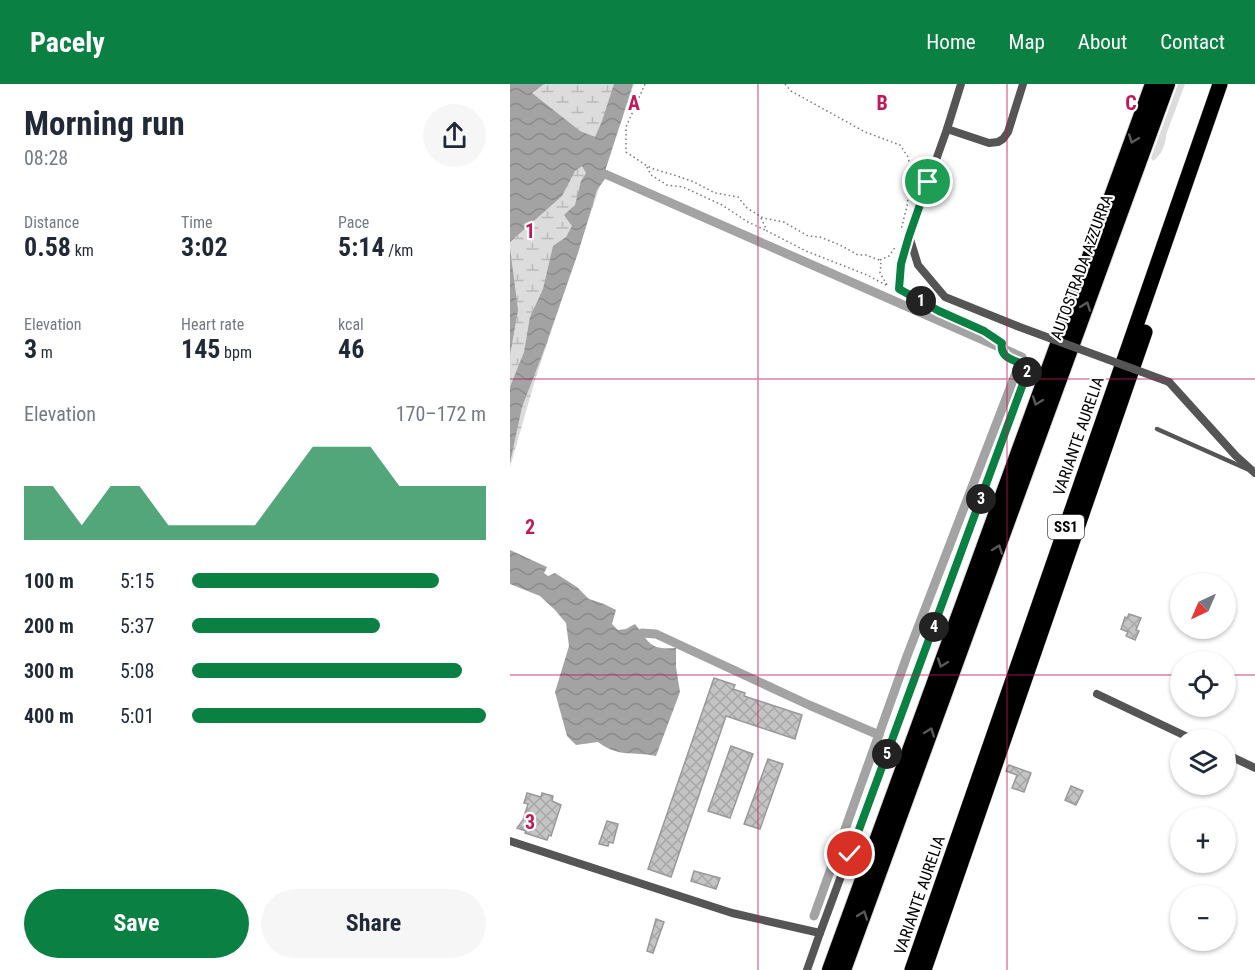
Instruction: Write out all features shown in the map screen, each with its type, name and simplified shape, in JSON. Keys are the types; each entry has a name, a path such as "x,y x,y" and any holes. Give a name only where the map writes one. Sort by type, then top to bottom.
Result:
{"highway":[{"name":"AUTOSTRADA AZZURRA","path":"830,970 1153,84"},
{"name":"AUTOSTRADA AZZURRA","path":"843,970 1167,84"},
{"name":"VARIANTE AURELIA","path":"912,970 1220,84"},
{"name":"VARIANTE AURELIA","path":"924,970 1230,84"}],"street":[{"path":"807,970 1027,372 1025,365 1003,354 1001,346 984,331 939,311 899,289 904,236 947,129 961,84"},
{"path":"947,129 989,143 998,142 1008,132 1023,84"},
{"path":"904,236 918,265 945,297 1169,382 1236,456 1254,472"},
{"path":"1097,694 1171,729"},
{"path":"1236,759 1255,768"},
{"path":"510,841 732,913 820,933"}],"lane":[{"path":"1157,429 1254,472"}],"path":[{"path":"645,84 626,127 626,152 646,166 694,182 715,193 738,197 747,208 760,217 784,222 808,236 820,237 858,255 866,255 879,260 889,256 897,245"},
{"path":"784,84 790,91 865,132 900,145 908,157 911,170 904,236"},
{"path":"646,166 651,176 667,185 683,187 722,205 748,222 806,251 899,289"},
{"path":"760,217 767,231"},
{"path":"879,260 880,273 887,285"}],"green space":[{"path":"510,84 634,84 536,377 510,467"},
{"path":"1178,84 1185,84 1162,150 1153,161 1151,158"}],"water":[{"path":"510,84 544,84 532,93 580,131 595,137 614,84 633,84 606,168 605,179 597,190 578,253 522,407 510,463 510,387 524,352 530,317 543,289 553,246 566,237 572,226 564,215 575,205 581,181 586,173 582,166 575,171 562,196 510,242"},
{"path":"510,248 518,310 510,355"},
{"path":"510,550 547,567 544,573 548,576 555,573 577,587 589,599 616,610 612,624 618,630 635,624 651,644 660,648 676,648 680,692 656,756 620,752 598,742 576,745 567,736 555,692 569,646 566,623 540,596 510,584"}],"building":[{"path":"1129,614 1141,618 1135,640 1126,636 1128,632 1121,629 1125,617 1127,618"},
{"path":"714,678 735,685 733,689 745,693 744,696 802,715 795,739 726,716 671,877 648,869"},
{"path":"731,746 753,754 730,818 708,811"},
{"path":"768,759 783,764 760,829 744,824"},
{"path":"1009,765 1031,773 1024,792 1012,788 1017,775 1006,771"},
{"path":"1071,786 1083,791 1076,805 1065,800"},
{"path":"527,793 541,797 542,793 553,796 552,801 561,805 551,836 549,835 547,840 517,828 523,820 528,804 524,803"},
{"path":"607,821 618,824 613,843 609,842 608,846 599,844"},
{"path":"694,871 720,878 716,889 691,881"},
{"path":"656,919 664,922 653,953 647,951"}],"waterway":[{"path":"605,174 1022,357 907,656 814,916"},
{"path":"642,633 656,634 879,735"}],"route":[{"path":"850,854 1027,372 1025,365 1003,354 1002,343 984,331 939,311 899,289 901,264 928,182"}]}
